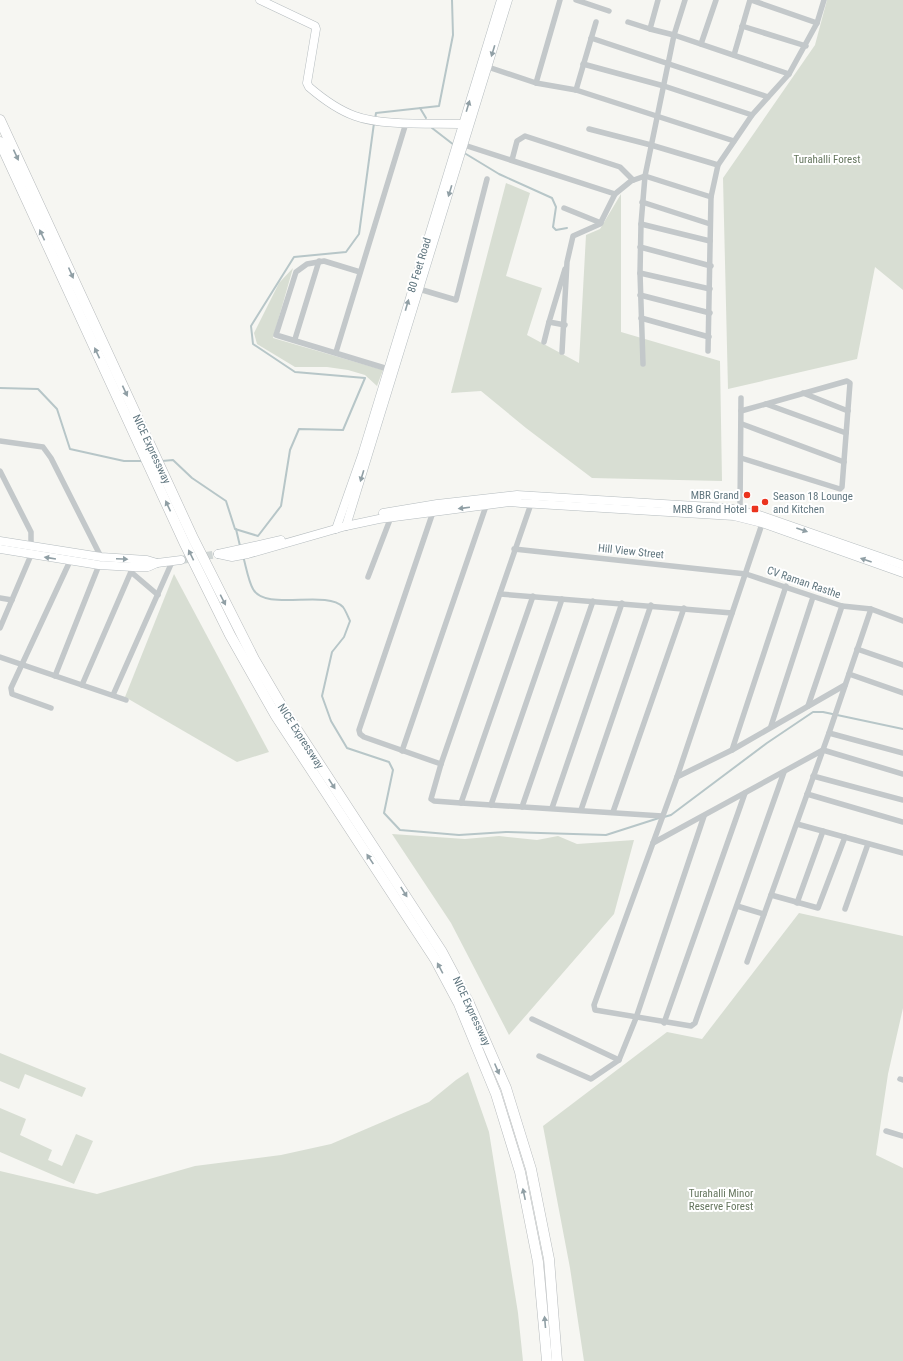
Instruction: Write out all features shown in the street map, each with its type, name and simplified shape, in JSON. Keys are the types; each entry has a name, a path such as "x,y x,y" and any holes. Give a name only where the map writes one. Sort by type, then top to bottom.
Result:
{"highway":[{"name":"NICE Expressway","path":"0,120 148,450 150,466 226,628 276,716 434,959 459,1004 496,1094 520,1172 538,1262 547,1361"},
{"name":"NICE Expressway","path":"0,142 148,450 161,468 206,565 254,659 284,710 442,952 468,1001 506,1088 531,1169 549,1259 557,1361"}],"main road":[{"path":"260,0 315,26 316,29 307,81 309,87 331,105 354,116 371,120 406,123 463,124"},
{"name":"80 Feet Road","path":"337,526 460,144 484,66 501,0"},
{"name":"80 Feet Road","path":"347,523 420,289 460,144 463,124 508,0"},
{"path":"232,554 248,551 347,523 437,504 510,496 533,500 725,514 763,520 903,565"},
{"path":"347,523 533,500 740,509 763,520 903,573"},
{"path":"0,541 100,561 132,570 148,567 157,563 181,560"},
{"path":"0,549 70,561 147,560 157,563"}],"street":[{"path":"536,83 560,0"},
{"path":"576,0 584,1 609,11"},
{"path":"650,29 658,0"},
{"path":"643,364 640,295 640,247 645,176 656,115 669,64 674,35 685,0"},
{"path":"701,44 716,0"},
{"path":"734,55 751,0 816,23"},
{"path":"708,350 710,313 710,224 712,197 718,165 752,114 789,74 806,46 824,0"},
{"path":"576,90 596,22"},
{"path":"628,22 674,35 789,74"},
{"path":"742,26 806,46"},
{"path":"591,38 768,96"},
{"path":"583,64 664,86 752,114"},
{"path":"484,66 536,83 576,90 734,141"},
{"path":"336,352 406,123"},
{"path":"589,129 651,145 718,165"},
{"path":"512,160 517,141 525,136 620,167 633,180"},
{"path":"460,144 615,194"},
{"path":"544,342 573,236 601,223 615,194 633,180 645,176 712,197"},
{"path":"420,289 456,300 487,179"},
{"path":"642,202 710,224"},
{"path":"564,208 601,223"},
{"path":"641,224 710,241"},
{"path":"640,247 710,266"},
{"path":"360,272 319,261 309,263 296,272 276,335 388,369"},
{"path":"295,340 319,261"},
{"path":"562,352 565,325 567,262"},
{"path":"640,273 710,289"},
{"path":"640,295 710,313"},
{"path":"641,318 709,337"},
{"path":"549,322 565,325"},
{"path":"741,411 848,381 850,383 842,487 840,490 741,458"},
{"path":"803,393 848,411"},
{"path":"740,509 742,424 741,398"},
{"path":"766,404 846,433"},
{"path":"742,424 844,462"},
{"path":"0,441 43,447 51,458 100,561 55,676"},
{"path":"0,471 31,532 31,555 0,628"},
{"path":"0,484 7,486"},
{"path":"533,500 514,549 500,594 441,764 431,799 434,801 461,803 662,816"},
{"path":"402,751 486,506"},
{"path":"434,512 359,730 360,734 364,737 441,764"},
{"path":"368,577 390,517"},
{"path":"763,520 677,777 594,1005 596,1011 664,1023 691,1026 695,1023 784,772"},
{"name":"Hill View Street","path":"514,549 746,574"},
{"path":"51,708 12,694 11,688 21,663 70,561"},
{"path":"113,695 172,562"},
{"path":"82,685 132,570 158,595"},
{"name":"CV Raman Rasthe","path":"746,574 786,586 842,606 871,609 903,620"},
{"path":"732,750 786,586"},
{"path":"500,594 651,605 732,613"},
{"path":"461,803 532,596"},
{"path":"771,726 814,597"},
{"path":"0,598 12,600"},
{"path":"491,805 562,599"},
{"path":"522,807 593,601"},
{"path":"552,808 622,603"},
{"path":"581,810 651,605"},
{"path":"808,706 842,606"},
{"path":"613,812 684,608"},
{"path":"747,962 814,776 871,609"},
{"path":"857,649 903,665"},
{"path":"0,657 126,700"},
{"path":"848,674 903,693"},
{"path":"677,777 732,750 771,726 845,685"},
{"path":"829,733 903,753"},
{"path":"653,843 823,750 903,774"},
{"path":"814,776 903,800"},
{"path":"664,1023 745,793"},
{"path":"807,794 903,822"},
{"path":"539,1056 591,1079 619,1060 636,1018 704,816"},
{"path":"797,824 903,853"},
{"path":"797,903 823,832"},
{"path":"771,895 818,908 845,837"},
{"path":"846,909 868,844"},
{"path":"737,906 764,914"},
{"path":"532,1019 619,1060"},
{"path":"886,1131 903,1136"}],"green space":[{"name":"Turahalli Forest","path":"827,0 903,0 903,290 875,267 857,359 728,389 723,178 815,45"},
{"path":"506,183 530,193 506,276 542,288 527,335 579,363 586,235 600,229 621,194 621,332 720,361 722,481 592,478 526,428 481,391 451,393"},
{"path":"293,268 273,338 383,370 377,386 365,375 348,370 327,367 295,367 257,344 254,333 279,283"},
{"path":"174,574 269,752 237,762 125,697"},
{"path":"392,834 465,839 499,836 537,840 558,836 577,844 634,840 614,914 509,1035 451,923"},
{"name":"Turahalli Minor Reserve Forest","path":"799,913 903,936 903,1008 888,1074 876,1155 903,1168 903,1361 584,1361 570,1268 543,1126 667,1032 702,1039"},
{"path":"0,1053 86,1088 82,1097 25,1074 19,1089 0,1081"},
{"path":"468,1072 489,1132 518,1313 523,1361 0,1361 0,1171 97,1194 195,1166 281,1155 331,1144 429,1102"},
{"path":"0,1108 26,1119 20,1135 52,1150 48,1160 62,1166 76,1134 93,1141 74,1184 0,1152"}],"waterway":[{"path":"375,119 376,113 439,106 453,35 452,0"},
{"path":"420,108 426,118"},
{"path":"162,461 173,460 192,478 226,501 235,529 258,536 281,506 290,450 299,429 343,430 365,378 295,372 253,344 251,326 294,257 346,252 359,234 374,123"},
{"path":"432,128 454,145"},
{"path":"466,154 499,174 552,198 556,207 553,227 556,230 567,228"},
{"path":"0,388 38,389 57,409 70,449 124,461 143,461"},
{"path":"236,529 240,546"},
{"path":"243,556 251,585 260,596 282,600 323,600 335,602 345,610 350,621 344,637 332,652 322,696 331,721 347,748 389,762 393,770 384,813 400,830 459,835 506,832 606,835 659,818"},
{"path":"664,817 671,815 767,743 813,712 823,712 903,729"}],"tunnel":[{"path":"181,560 218,554"}],"place":[{"name":"MBR Grand","path":"747,495"},
{"name":"Season 18 Lounge and Kitchen","path":"765,502"},
{"name":"MRB Grand Hotel","path":"755,509"}]}
